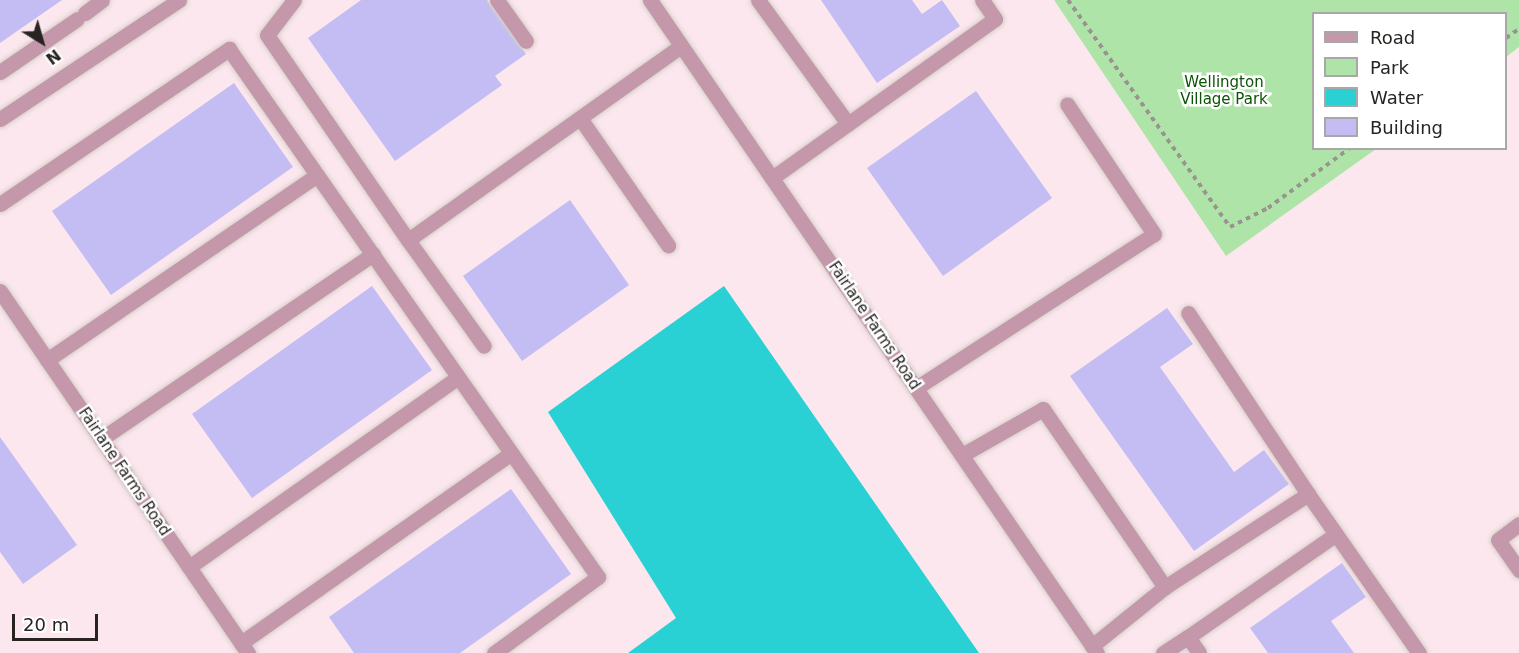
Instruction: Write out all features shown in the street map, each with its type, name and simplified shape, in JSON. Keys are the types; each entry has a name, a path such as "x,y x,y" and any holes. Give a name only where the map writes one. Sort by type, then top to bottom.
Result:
{"street":[{"path":"0,72 102,0"},
{"path":"0,118 179,0"},
{"path":"294,0 267,35 484,346"},
{"path":"497,0 526,41"},
{"name":"Fairlane Farms Road","path":"650,0 1095,649"},
{"path":"758,0 848,124"},
{"path":"772,178 995,19 982,0"},
{"path":"408,240 681,46"},
{"path":"0,204 229,49 598,577 494,653"},
{"path":"916,388 1154,234 1067,104"},
{"path":"580,118 668,245"},
{"path":"47,360 317,175"},
{"path":"101,439 373,254"},
{"name":"Fairlane Farms Road","path":"0,291 244,648"},
{"path":"1188,313 1308,494 1419,653"},
{"path":"189,567 458,377"},
{"path":"962,455 1043,409 1165,587"},
{"path":"244,648 511,453"},
{"path":"1095,649 1165,587 1308,494"},
{"path":"1519,524 1498,540 1519,570"},
{"path":"1163,653 1336,534"},
{"path":"1188,637 1199,653"}],"path":[{"path":"1068,0 1230,226 1268,208 1347,150"}],"shaded area":[{"path":"0,0 1054,0 1226,255 1375,150 1507,150 1507,56 1519,47 1519,653 0,653"}],"green space":[{"name":"Wellington Village Park","path":"1054,0 1519,0 1519,47 1507,56 1507,12 1312,12 1312,150 1375,150 1226,256"}],"water":[{"path":"724,286 979,653 628,653 676,618 548,412"}],"building":[{"path":"0,0 62,0 0,43"},
{"path":"361,0 487,0 526,54 495,76 502,85 395,161 308,38"},
{"path":"821,0 912,0 922,14 942,0 960,26 877,83"},
{"path":"234,83 293,167 111,295 52,211"},
{"path":"976,91 1052,198 943,276 867,168"},
{"path":"570,200 629,285 522,361 463,276"},
{"path":"372,286 432,370 252,498 192,414"},
{"path":"1167,308 1193,344 1160,367 1234,472 1264,450 1289,484 1194,551 1070,376"},
{"path":"0,437 77,545 23,584 0,552"},
{"path":"511,489 571,574 460,653 354,653 329,617"},
{"path":"1342,563 1366,597 1331,621 1354,653 1268,653 1250,628"}]}
